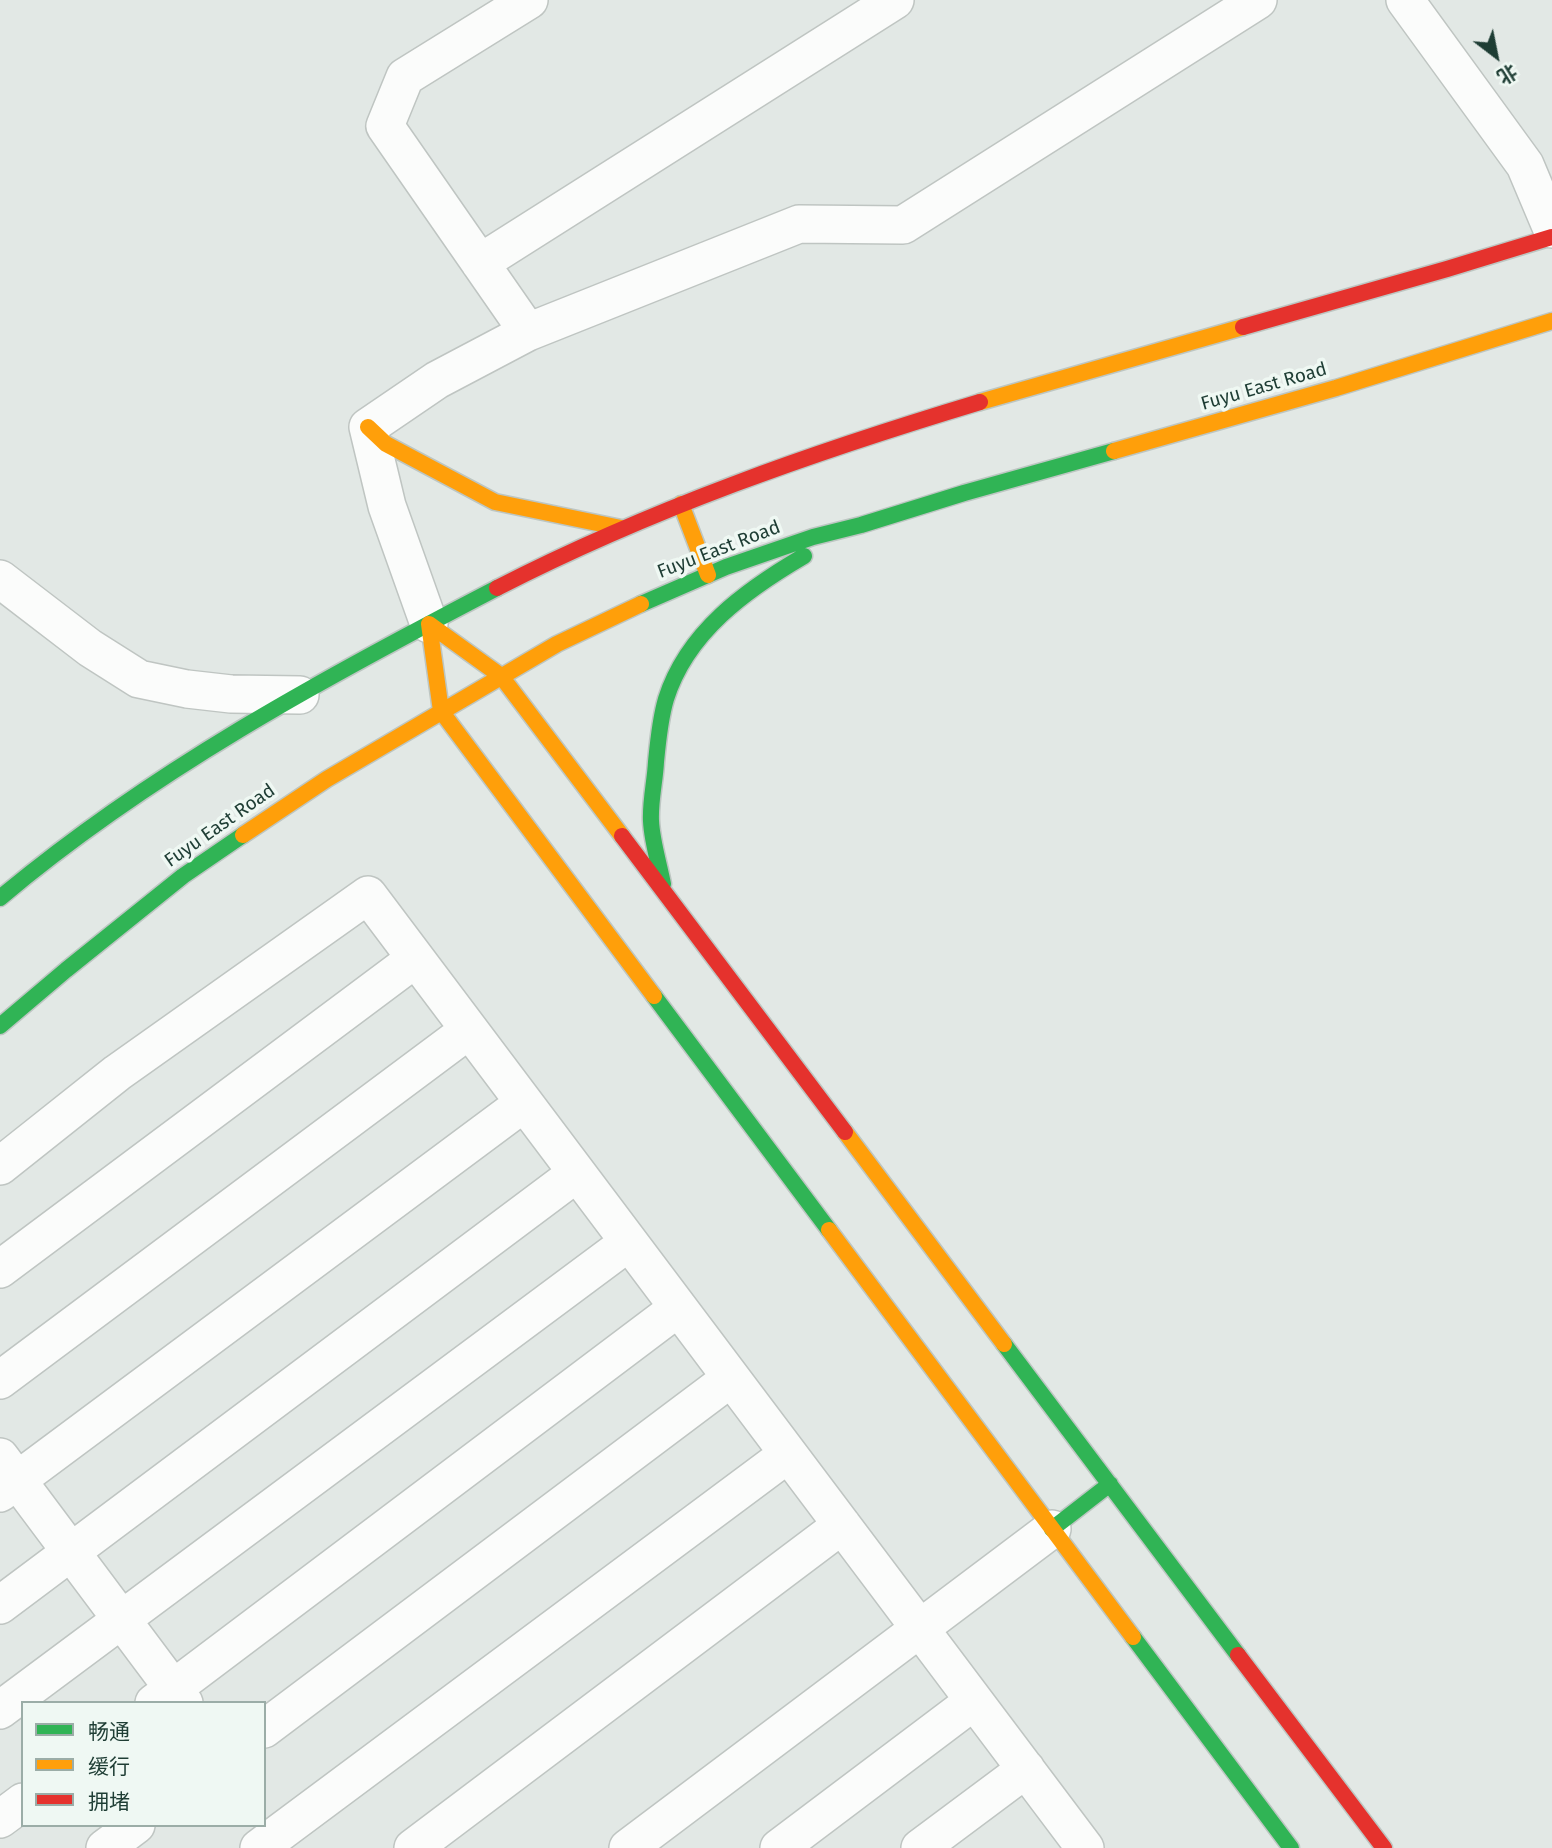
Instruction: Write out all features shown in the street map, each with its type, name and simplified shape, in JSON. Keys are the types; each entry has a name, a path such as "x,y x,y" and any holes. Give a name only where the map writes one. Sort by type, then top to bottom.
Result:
{"street":[{"path":"528,332 385,126 405,77 529,0"},
{"path":"480,263 895,0"},
{"path":"368,427 437,380 528,332 799,224 903,225 1258,0"},
{"path":"1405,0 1525,165 1552,229"},
{"path":"0,898 35,867 109,813 204,750 429,624 539,566 621,528 805,458 931,417 1431,275 1552,237"},
{"name":"Fuyu East Road","path":"0,1026 183,876 327,779 557,643 651,599 813,537 1336,388 1552,321"},
{"path":"368,427 386,444 495,502 621,528"},
{"path":"368,427 387,506 429,624 441,711 1291,1848"},
{"path":"681,504 708,575"},
{"path":"665,893 651,819 659,738 669,690 684,657 708,627 737,600 781,569 861,525"},
{"path":"0,579 90,648 139,678 187,689 231,694 300,695"},
{"path":"429,624 501,676 1379,1842 1361,1848"},
{"path":"0,1166 117,1073 368,895 1026,1769 1080,1846"},
{"path":"0,1269 415,959"},
{"path":"0,1380 469,1030"},
{"path":"524,1103 6,1477 71,1552 122,1619 171,1698 678,1308"},
{"path":"0,1605 577,1173"},
{"path":"0,1710 629,1242"},
{"path":"266,1727 731,1378"},
{"path":"274,1834 788,1454"},
{"path":"628,1848 1110,1484"},
{"path":"413,1848 842,1525"},
{"path":"779,1848 974,1701"},
{"path":"920,1848 1026,1769"},
{"path":"0,1819 21,1803"},
{"path":"105,1848 133,1827"}],"traffic: fast":[{"path":"641,604 726,567 813,537 1114,451"},
{"path":"663,884 653,837 651,806 661,722 666,699 676,675 688,653 721,615 761,583 804,556"},
{"path":"0,898 57,852 178,768 303,692 497,588"},
{"path":"0,1026 183,876 243,835"},
{"path":"654,996 829,1230"},
{"path":"1004,1344 1238,1655"},
{"path":"1052,1529 1110,1484"},
{"path":"1133,1637 1291,1848"}],"traffic: slow":[{"path":"1114,451 1336,388 1552,321"},
{"path":"980,402 1243,327"},
{"path":"368,427 386,444 495,502 621,528"},
{"path":"681,504 708,575"},
{"path":"243,835 327,779 557,644 641,604"},
{"path":"429,624 501,676 622,836"},
{"path":"429,624 441,711 654,996"},
{"path":"845,1132 1004,1344"},
{"path":"829,1230 1133,1637"}],"traffic: jam":[{"path":"1243,327 1552,237"},
{"path":"497,588 614,533 734,484 856,441 980,402"},
{"path":"622,836 845,1132"},
{"path":"1238,1655 1384,1848"}]}
